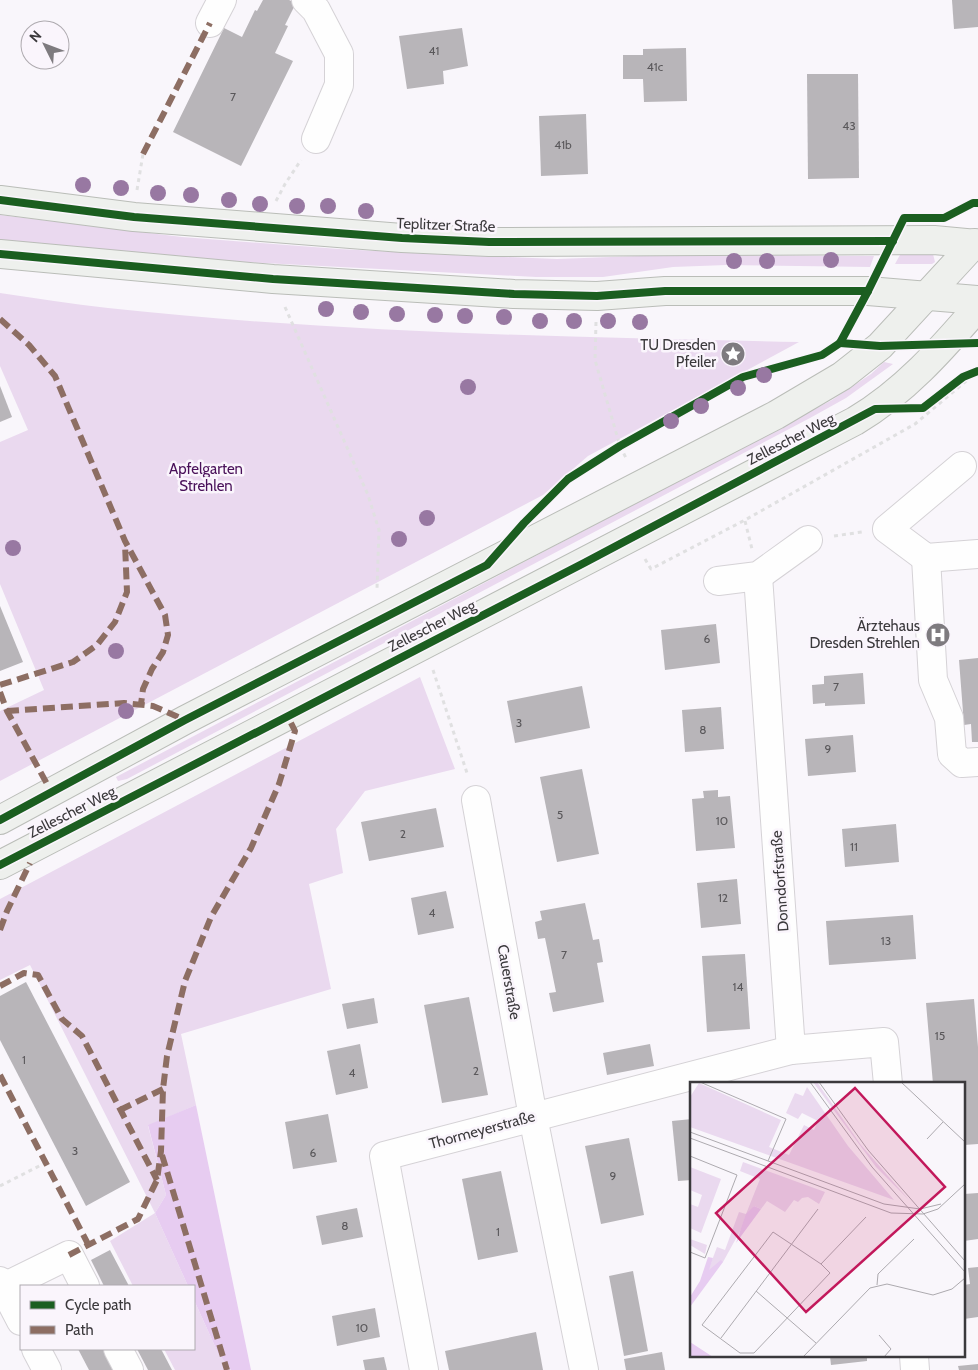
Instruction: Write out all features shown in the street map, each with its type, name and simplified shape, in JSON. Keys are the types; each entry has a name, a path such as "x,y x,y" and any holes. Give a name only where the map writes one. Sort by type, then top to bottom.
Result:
{"main road":[{"name":"Teplitzer Straße","path":"0,200 134,217 402,238 489,242 934,240 977,242"},
{"name":"Zellescher Weg","path":"0,820 185,720 776,415 842,376 880,346 977,242"},
{"path":"0,254 273,279 514,294 597,296 665,291 868,291 978,300"},
{"name":"Zellescher Weg","path":"0,865 855,421 875,409 915,377 946,345 978,307"}],"street":[{"path":"306,0 316,10 339,54 339,85 316,138"},
{"path":"962,466 887,529 926,558 978,554"},
{"path":"718,581 758,576 808,540"},
{"path":"926,558 933,680 949,718 952,754 962,763 978,762"},
{"name":"Donndorfstraße","path":"758,576 791,1050"},
{"name":"Cauerstraße","path":"476,800 533,1117 584,1370"},
{"path":"791,1050 884,1042 888,1082"},
{"name":"Thormeyerstraße","path":"424,1370 384,1156 791,1050"},
{"path":"20,1319 2,1284 68,1255 84,1285"},
{"path":"37,1350 47,1370"},
{"path":"119,1350 129,1370"}],"path":[{"path":"138,175 143,154"},
{"path":"278,198 285,184"},
{"path":"273,279 368,495 378,530 377,603 384,618"},
{"path":"597,296 595,360 620,446 640,486"},
{"path":"633,536 650,569 745,520 915,424 978,371"},
{"path":"923,408 963,377 978,371"},
{"path":"613,450 629,441"},
{"path":"808,540 887,529"},
{"path":"411,653 431,664 476,800"},
{"path":"0,1186 46,1162"}],"green space":[{"path":"0,215 182,237 339,249 454,255 557,259 665,255 874,256 870,267 726,265 673,267 603,277 536,277 128,256 0,243"},
{"path":"901,253 933,254 935,262 932,264 895,264"},
{"name":"Apfelgarten Strehlen","path":"0,293 108,308 280,323 453,332 799,342 588,456 543,495 0,781 0,711 44,690 0,584 0,442 28,430 0,366"},
{"path":"884,362 893,364 846,398 810,418 127,779 118,781 116,777 832,400 871,374"},
{"path":"420,677 455,769 365,791 336,829 343,873 309,884 331,989 181,1034 196,1105 148,1126 166,1195 155,1213 30,965 0,980 0,899"},
{"path":"155,1213 188,1285 132,1285 110,1241"},
{"path":"195,1302 218,1353 231,1370 175,1370 165,1350 195,1350"}],"shaded area":[{"path":"196,1105 251,1370 231,1370 218,1353 195,1302 195,1285 188,1285 155,1213 166,1195 148,1125"}],"building":[{"path":"263,0 289,0 296,3 285,25 288,26 275,53 293,61 241,166 173,132 224,28 242,37 255,10 257,11"},
{"path":"952,0 978,0 978,27 954,29"},
{"path":"462,28 468,66 443,71 444,84 407,89 399,36"},
{"path":"686,48 687,101 644,102 643,79 623,79 623,55 643,55 643,49"},
{"path":"807,74 858,74 859,178 808,179"},
{"path":"586,114 588,174 541,176 539,116"},
{"path":"0,386 12,417 0,422"},
{"path":"0,606 23,662 0,671"},
{"path":"716,624 720,663 665,670 661,630"},
{"path":"978,658 978,742 972,742 971,724 964,725 959,660"},
{"path":"863,673 865,704 825,706 825,703 813,704 812,685 824,684 824,676"},
{"path":"582,686 590,728 515,743 507,701"},
{"path":"721,707 724,749 685,752 682,710"},
{"path":"853,735 856,772 808,776 805,739"},
{"path":"582,769 599,854 557,862 540,777"},
{"path":"718,790 718,797 730,796 735,848 696,851 692,799 704,798 703,791"},
{"path":"436,808 444,847 369,861 361,822"},
{"path":"896,824 899,862 845,867 842,829"},
{"path":"737,879 741,924 701,928 697,883"},
{"path":"446,891 454,928 418,935 411,898"},
{"path":"585,903 593,940 599,939 603,962 597,963 604,1002 553,1012 549,993 556,992 545,938 538,939 535,922 542,920 540,911"},
{"path":"913,915 916,959 829,965 826,921"},
{"path":"745,954 750,1029 707,1032 702,956"},
{"path":"26,982 130,1182 86,1206 0,1040 0,996"},
{"path":"469,997 488,1095 442,1103 424,1005"},
{"path":"374,998 378,1023 347,1029 342,1004"},
{"path":"974,999 978,1047 978,1144 966,1145 966,1082 933,1082 926,1003"},
{"path":"360,1044 368,1088 336,1095 327,1051"},
{"path":"650,1044 654,1066 607,1075 603,1053"},
{"path":"328,1114 337,1162 293,1169 285,1122"},
{"path":"690,1119 690,1180 678,1181 672,1121"},
{"path":"629,1138 644,1215 601,1224 585,1146"},
{"path":"501,1171 518,1252 478,1260 462,1179"},
{"path":"978,1193 978,1239 966,1241 966,1194"},
{"path":"357,1208 363,1237 322,1245 316,1216"},
{"path":"110,1250 128,1285 104,1285 91,1260"},
{"path":"978,1267 978,1317 966,1319 966,1285 970,1284 968,1268"},
{"path":"633,1271 648,1351 624,1356 609,1276"},
{"path":"375,1308 380,1337 337,1346 332,1316"},
{"path":"536,1332 543,1370 449,1370 445,1351"},
{"path":"79,1350 104,1350 114,1370 89,1370"},
{"path":"138,1350 162,1350 172,1370 148,1370"},
{"path":"662,1352 665,1370 626,1370 624,1359"},
{"path":"384,1357 387,1370 365,1370 363,1360"},
{"path":"830,1358 867,1358 867,1361 831,1365"},
{"path":"978,1364 978,1370 959,1370 958,1366"}],"marked path":[{"path":"143,154 210,23"},
{"path":"0,319 29,345 55,376 125,541 165,615 168,635 163,652 152,669 143,689 141,704"},
{"path":"0,685 73,662 97,645 115,622 127,592 125,544"},
{"path":"0,692 7,711 52,793"},
{"path":"7,711 124,703 153,706 185,720"},
{"path":"69,1255 138,1219 157,1180 161,1151 163,1089 167,1056 185,981 211,917 251,848 279,784 295,731 288,717"},
{"path":"0,930 30,863"},
{"path":"0,986 24,973 38,975 62,1019 82,1036 157,1180"},
{"path":"0,1075 88,1244"},
{"path":"120,1110 163,1089"},
{"path":"162,1155 227,1370"}],"cycle path":[{"path":"0,200 134,217 402,238 489,242 893,241"},
{"path":"0,820 185,720 487,565 524,523 568,479 620,446 743,377 822,355 840,343 904,218 944,218 973,203 978,203"},
{"path":"0,254 273,279 514,294 597,296 665,291 868,291"},
{"path":"840,343 880,346 978,343"},
{"path":"0,865 584,563 875,409 923,408 963,377 978,371"}],"place":[{"name":"TU Dresden Pfeiler","path":"733,354"},
{"name":"Ärztehaus Dresden Strehlen","path":"938,635"}]}
